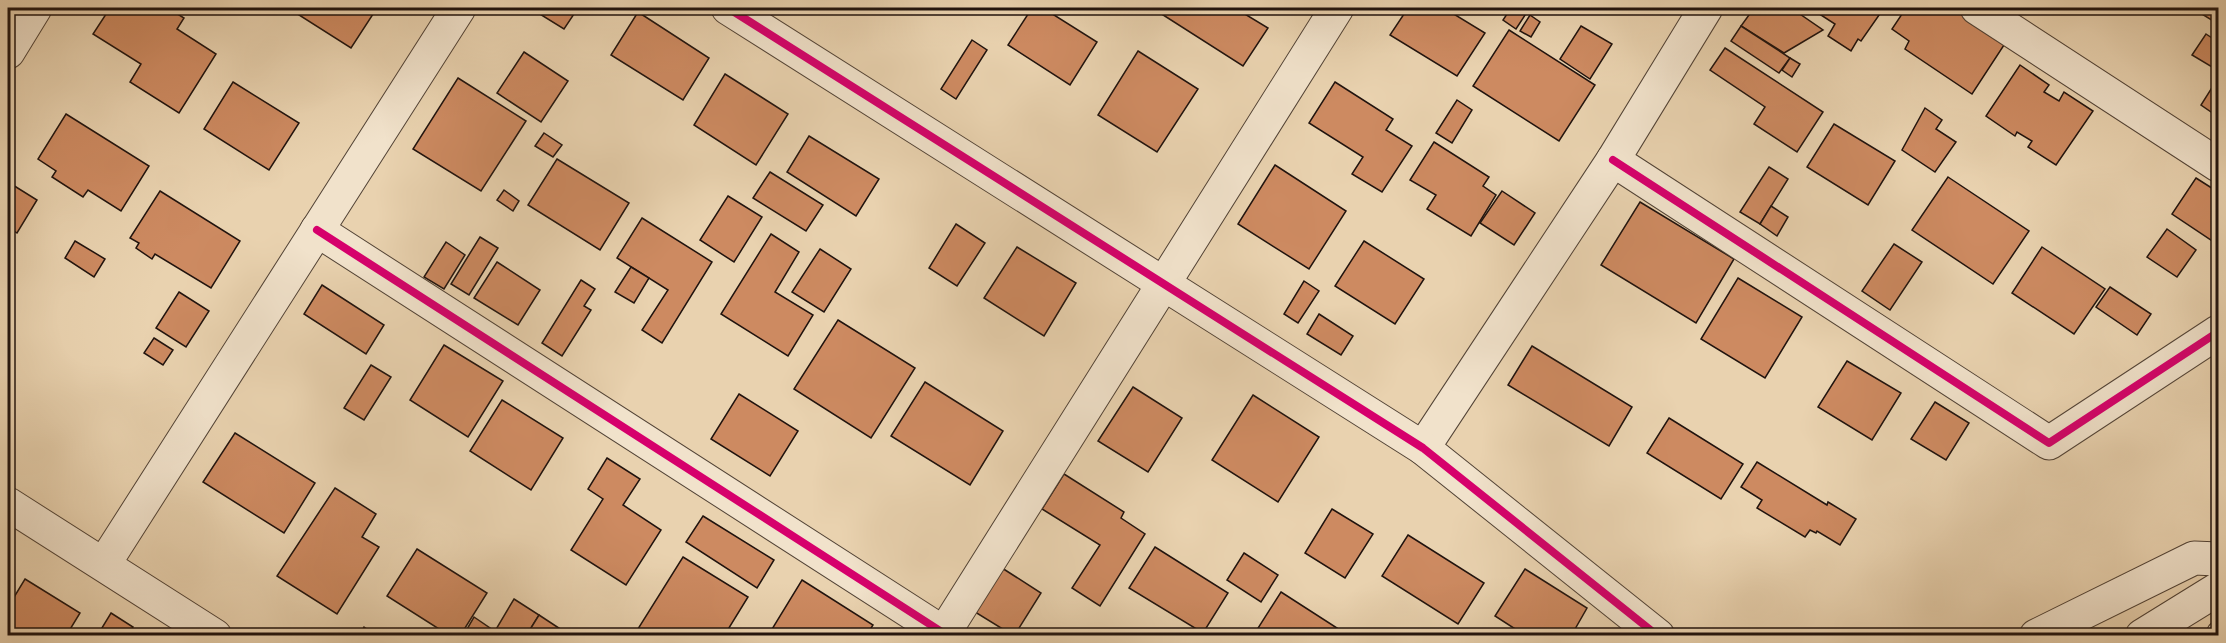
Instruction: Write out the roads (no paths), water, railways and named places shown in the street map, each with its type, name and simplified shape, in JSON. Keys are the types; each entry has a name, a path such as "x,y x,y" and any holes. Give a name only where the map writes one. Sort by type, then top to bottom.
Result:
{"street":[{"path":"10,42 35,8"},
{"path":"104,564 459,8"},
{"path":"728,8 1423,448 1658,636"},
{"path":"317,230 944,634 1337,8"},
{"path":"1423,448 1613,160 1707,8"},
{"path":"1977,8 2218,165"},
{"path":"1613,160 2049,443 2218,332"},
{"path":"8,504 215,636"},
{"path":"2036,636 2194,558 2218,559"},
{"path":"2142,636 2218,589"}]}
